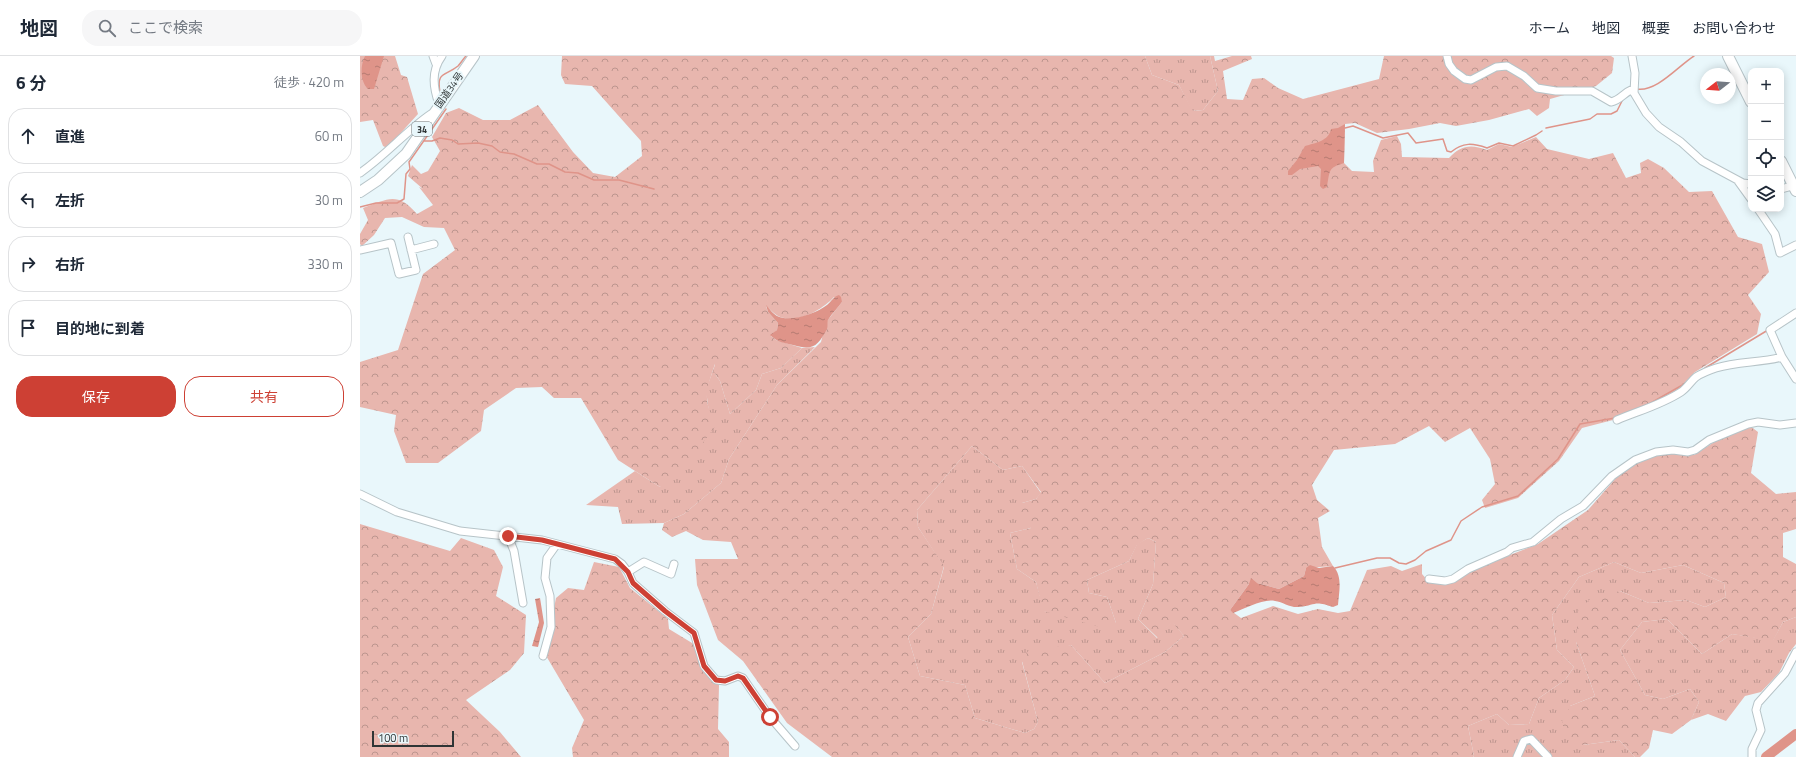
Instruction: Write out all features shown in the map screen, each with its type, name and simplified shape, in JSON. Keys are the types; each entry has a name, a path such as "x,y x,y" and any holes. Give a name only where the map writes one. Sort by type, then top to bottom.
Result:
{"highway":[{"name":"国道34号","path":"360,192 378,180 406,154 436,108 474,56"},
{"path":"1728,56 1748,96"},
{"path":"1784,167 1795,187"}],"street":[{"path":"360,172 374,163 436,108 434,85 436,64 433,56"},
{"path":"436,64 442,56"},
{"path":"1447,56 1449,64 1454,71 1464,79 1470,80 1496,68 1507,66 1524,76 1537,88 1556,91 1592,91 1611,102 1619,100 1627,92 1633,89"},
{"path":"1632,56 1635,73 1633,89 1646,113 1659,127 1681,142 1702,161 1738,181 1748,183"},
{"path":"1738,181 1748,195"},
{"path":"1784,189 1795,187"},
{"path":"1760,212 1775,234 1780,253 1796,245"},
{"path":"360,250 391,243 398,274 416,270 408,238"},
{"path":"411,250 434,244"},
{"path":"1796,313 1770,330 1782,357 1796,378"},
{"path":"1617,420 1649,408 1674,396 1682,391 1696,377 1714,368 1731,364 1782,357"},
{"path":"1429,579 1445,581 1453,579 1468,569 1507,552 1512,548 1533,542 1561,519 1583,506 1612,476 1635,460 1656,452 1673,450 1688,452 1695,450 1709,440 1748,424 1758,422 1780,425 1796,423"},
{"path":"360,494 397,512 460,532 508,536 557,544 615,559 628,572 633,583 665,611 694,633 704,666 716,680 725,681 738,676 743,678 770,717 795,746"},
{"path":"508,536 514,551 523,603"},
{"path":"543,656 551,627 550,596 545,578 548,558 557,544"},
{"path":"628,572 644,562 671,574 674,564"},
{"path":"1752,757 1752,750 1761,730 1756,710 1758,703 1785,673 1796,652"},
{"path":"1517,757 1524,741 1531,740 1548,757"}],"green space":[{"path":"360,56 395,56 401,75 407,77 418,114 387,148 383,146 373,120 360,122"},
{"path":"562,56 1145,56 1152,75 1179,85 1193,111 1203,110 1218,91 1210,56 1214,56 1215,61 1232,56 1251,56 1252,59 1223,71 1227,99 1243,100 1252,79 1264,78 1278,88 1303,99 1379,79 1384,56 1611,56 1614,58 1612,73 1596,86 1550,99 1549,108 1537,116 1529,109 1489,120 1456,126 1440,123 1377,133 1355,123 1345,124 1344,163 1352,171 1374,172 1373,161 1381,140 1397,136 1401,144 1402,157 1449,158 1458,150 1466,147 1471,146 1487,150 1499,144 1512,147 1536,137 1547,149 1589,159 1613,153 1626,178 1641,173 1640,163 1648,159 1664,168 1689,192 1712,191 1738,237 1762,244 1769,272 1748,295 1761,314 1757,334 1695,372 1679,389 1649,406 1637,409 1613,420 1582,428 1559,461 1518,498 1485,508 1482,500 1495,484 1490,459 1470,428 1445,442 1429,426 1395,444 1334,450 1312,485 1317,500 1330,511 1318,518 1322,547 1333,566 1306,568 1304,576 1279,589 1257,583 1249,584 1230,610 1241,618 1273,606 1298,614 1318,609 1338,613 1350,611 1367,570 1391,566 1402,571 1422,564 1422,574 1430,583 1450,583 1479,567 1538,544 1588,510 1616,478 1636,463 1656,455 1673,453 1694,455 1719,439 1750,426 1758,432 1751,473 1776,494 1796,492 1796,529 1783,533 1783,557 1796,564 1796,617 1783,622 1773,641 1732,634 1702,654 1667,619 1642,622 1620,650 1645,695 1663,699 1690,689 1699,702 1691,720 1672,734 1653,730 1649,748 1640,757 1635,757 1619,740 1583,745 1565,734 1562,721 1570,706 1595,696 1576,642 1578,611 1589,600 1620,591 1649,603 1686,600 1705,607 1726,597 1724,583 1683,565 1641,573 1614,562 1579,577 1552,615 1557,650 1574,667 1565,680 1539,698 1529,724 1509,725 1497,714 1468,726 1473,757 832,757 787,723 743,661 718,640 697,585 695,559 738,559 731,542 703,540 686,531 672,537 662,530 664,523 684,514 721,483 729,459 777,385 821,342 823,334 827,328 827,321 842,302 834,297 816,311 793,319 778,316 766,306 768,312 778,323 777,330 771,336 776,340 802,348 781,368 762,374 756,390 730,414 720,381 715,374 715,364 708,387 707,401 712,416 717,424 678,476 660,487 618,460 581,398 554,398 542,387 516,388 484,410 481,431 438,463 406,463 394,431 396,415 360,407 360,362 398,350 423,274 455,250 444,228 424,227 402,217 385,218 374,235 362,246 360,244 360,234 368,220 363,208 392,199 404,202 417,214 433,205 419,187 423,189 408,176 412,165 421,174 428,171 440,151 432,137 446,113 459,108 483,120 510,120 538,105 573,152 593,173 615,177 642,156 641,141 592,86 565,84 561,75","holes":["972,446 1003,470 1022,466 1041,492 1036,499 1022,503 1015,510 1031,528 1010,533 1017,569 1036,582 1043,611 1100,627 1116,623 1107,597 1089,593 1087,580 1129,561 1137,545 1148,538 1156,542 1153,584 1138,619 1158,638 1172,622 1184,636 1165,652 1105,683 1071,645 1028,651 1022,661 1038,722 1034,729 1025,733 975,718 965,685 920,676 908,637 931,614 944,566 918,527 917,510"]},
{"path":"1145,56 1210,56 1218,91 1203,110 1192,111 1179,85 1152,75"},
{"path":"815,347 777,385 729,459 721,483 684,514 664,523 622,524 618,507 586,505 635,471 660,487 709,413 706,390 716,362 715,374 720,381 730,414 756,390 762,374 781,368 802,348"},
{"path":"972,446 1003,470 1022,466 1041,493 1036,499 1022,503 1031,528 1010,533 1017,569 1036,582 1044,611 1116,623 1107,597 1089,593 1087,580 1129,561 1137,544 1148,538 1156,542 1153,584 1138,619 1157,638 1172,621 1184,636 1165,652 1105,683 1071,645 1022,662 1038,722 1034,729 1025,733 975,718 965,685 920,676 908,637 931,614 944,567 918,527 917,510"},
{"path":"360,524 450,551 461,538 494,550 503,567 496,596 526,615 524,653 510,670 466,700 500,732 521,757 360,757"},
{"path":"594,562 619,567 630,588 668,619 669,629 697,646 703,670 719,685 718,729 729,742 729,757 573,757 572,748 584,720 545,654 556,598 568,588 584,590"},
{"path":"1614,562 1641,573 1683,565 1724,583 1726,597 1705,607 1686,600 1649,603 1620,591 1576,642 1595,696 1570,706 1583,745 1619,740 1635,757 1473,757 1468,726 1497,714 1509,725 1529,724 1539,698 1565,680 1574,667 1557,650 1552,615 1579,577"},
{"path":"1796,617 1796,644 1789,653 1779,673 1761,692 1745,696 1726,721 1708,714 1691,720 1699,702 1690,689 1663,699 1645,695 1620,650 1642,622 1667,619 1702,654 1732,634 1773,640 1783,622"}],"water":[{"path":"365,56 384,56 374,89 368,89 363,82 362,69"},
{"path":"1345,124 1344,163 1332,168 1327,187 1323,189 1320,186 1321,169 1318,166 1300,169 1292,175 1288,175 1288,171 1297,160 1305,146 1325,139 1330,133 1331,129 1338,128"},
{"path":"839,295 842,302 828,320 827,329 821,340 814,346 800,347 787,344 778,341 770,335 777,330 778,323 768,312 766,305 777,316 782,318 796,318 823,308"},
{"path":"1310,565 1319,568 1333,566 1336,570 1340,584 1338,605 1333,607 1318,603 1296,607 1270,600 1260,602 1233,613 1230,610 1249,584 1251,578 1257,583 1279,589 1304,576 1306,568"},
{"path":"540,598 544,623 538,647 532,646 539,622 535,599"}],"waterway":[{"path":"440,92 439,80 441,77 458,66 466,56"},
{"path":"1637,89 1645,89 1660,83 1694,56"},
{"path":"1546,128 1590,119 1597,114 1611,114 1617,111 1623,99"},
{"path":"360,207 376,203 397,203 404,199 406,174 410,169 409,162 446,109"},
{"path":"1345,128 1353,126 1383,138 1408,133 1416,143 1443,139 1447,151 1451,152 1460,146 1468,144 1487,148 1499,143 1513,146 1542,131"},
{"path":"424,141 432,141 440,138 452,140 458,144 478,143 492,146 500,152 514,154 537,164 549,164 565,172 578,173 594,180 619,180 654,189"},
{"path":"1705,368 1768,330"},
{"path":"1625,413 1649,404 1686,383"},
{"path":"1335,568 1377,558 1390,558 1399,563 1406,564 1415,560 1426,551 1451,540 1461,521 1482,507 1518,496 1558,459 1580,424 1615,418"},
{"path":"1766,757 1796,734"}],"route":[{"path":"508,536 542,540 615,559 622,564 628,572 633,583 665,611 694,633 704,666 716,680 725,681 738,676 743,678 770,717"}]}
